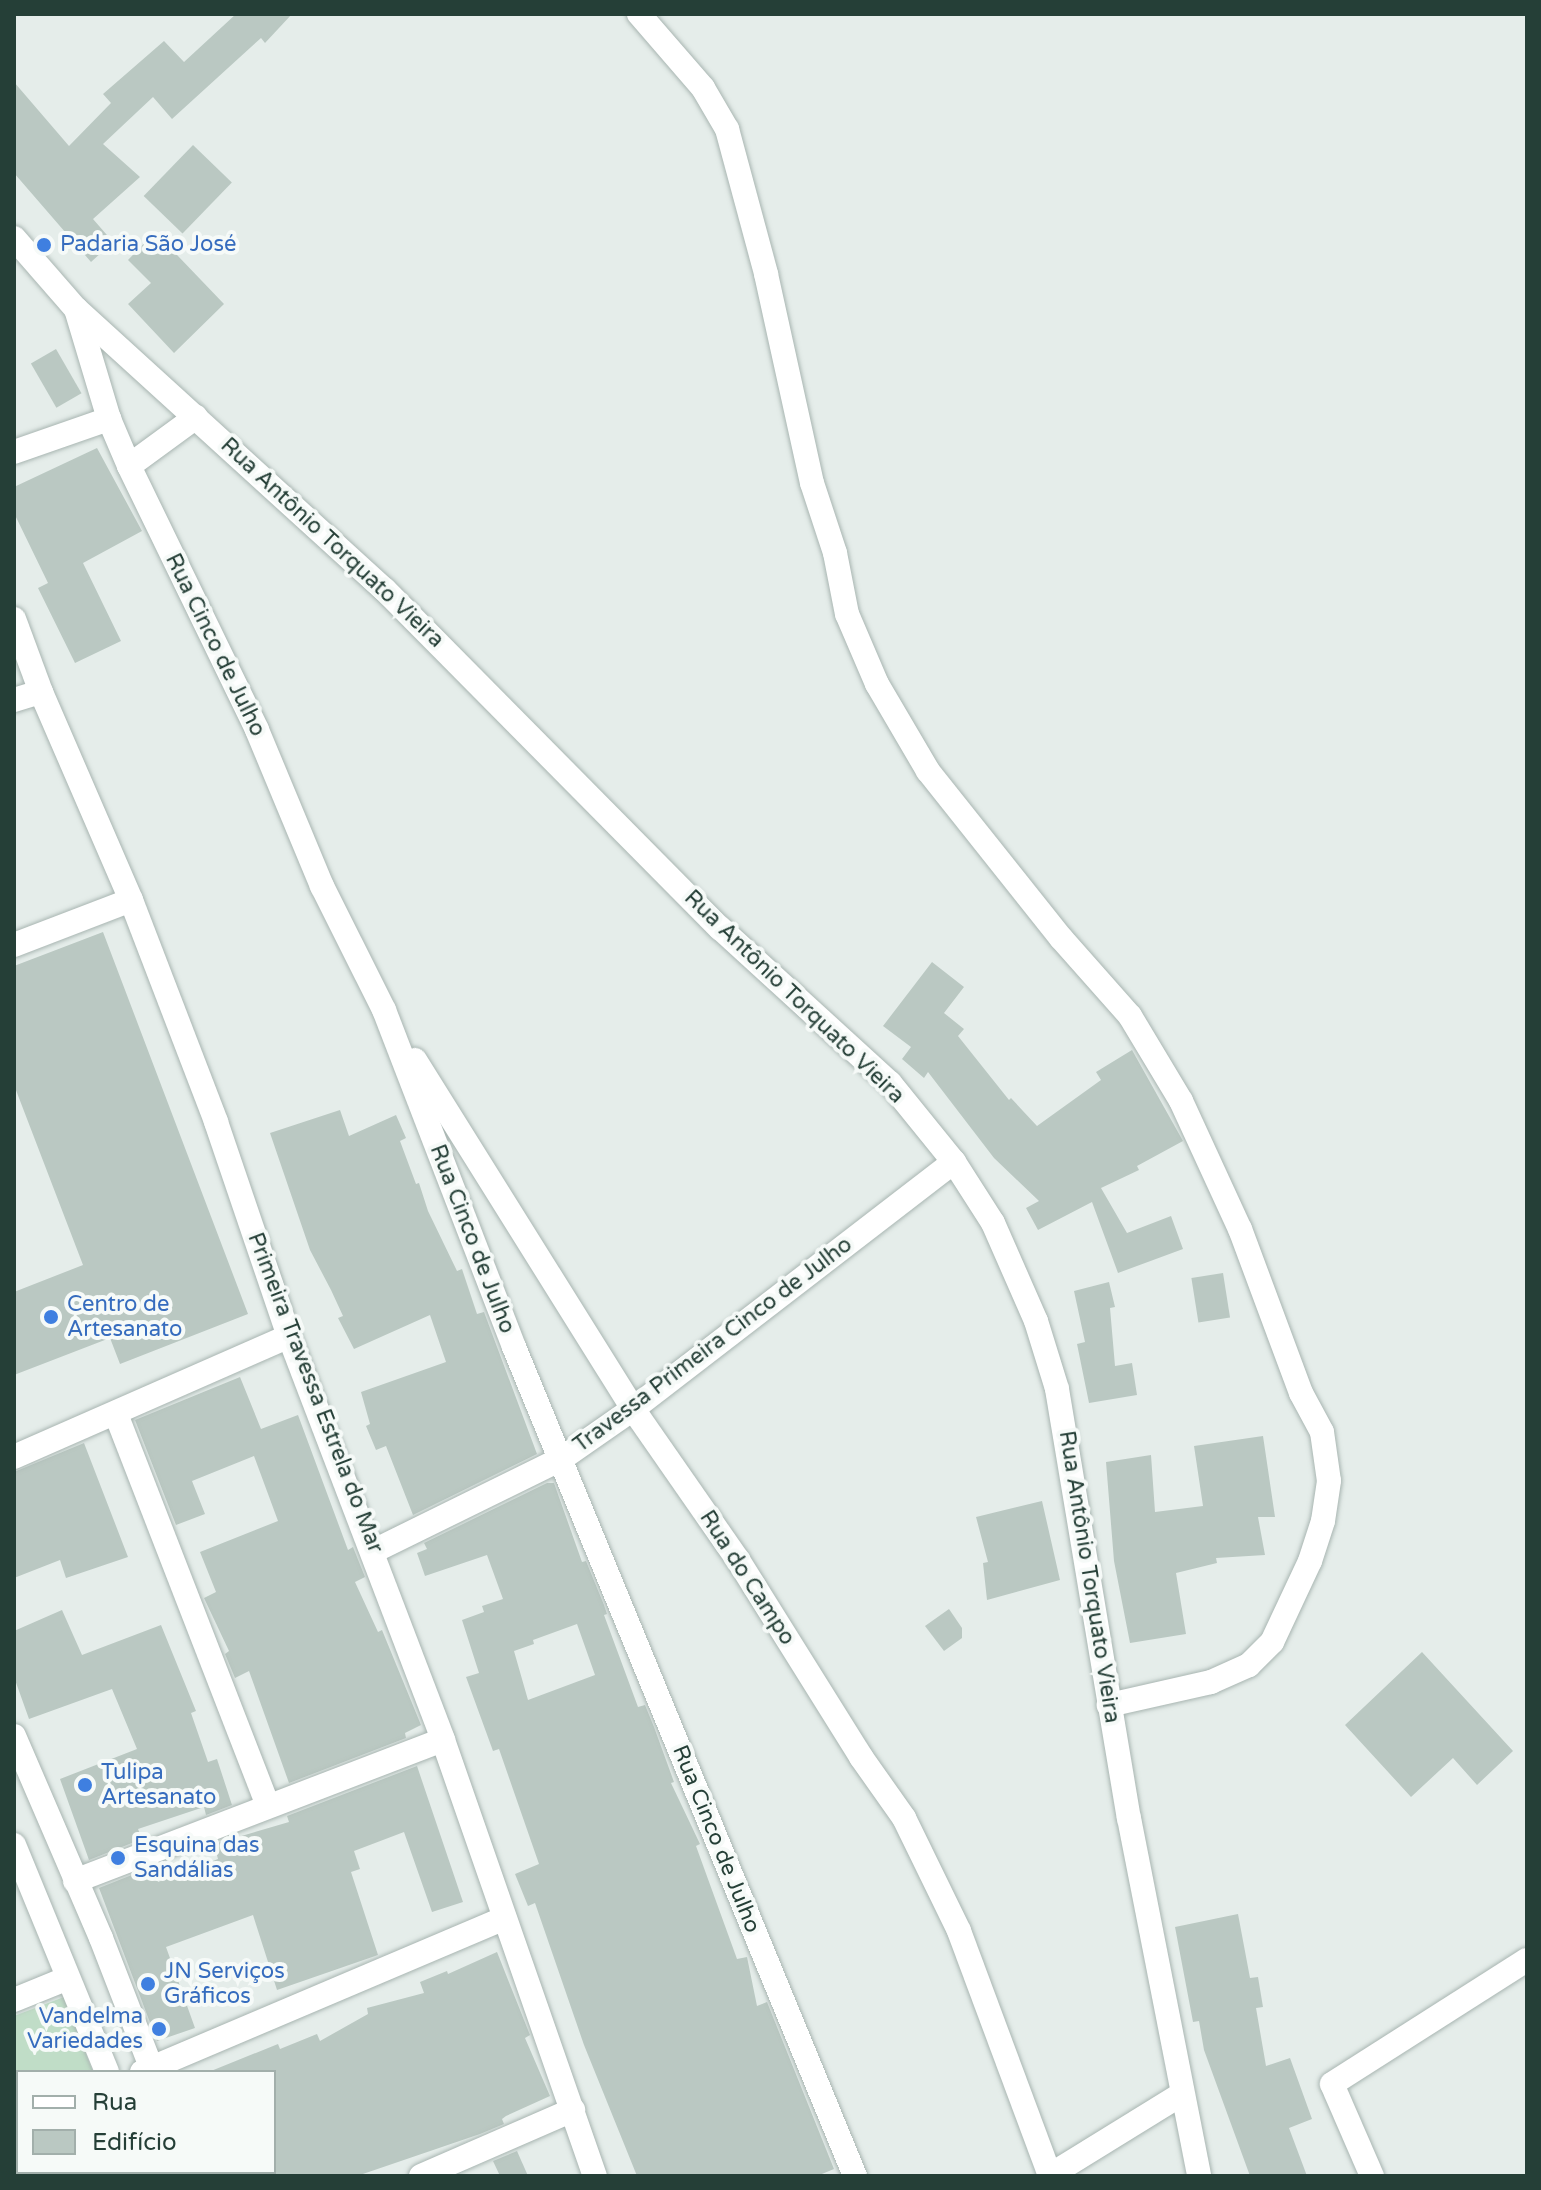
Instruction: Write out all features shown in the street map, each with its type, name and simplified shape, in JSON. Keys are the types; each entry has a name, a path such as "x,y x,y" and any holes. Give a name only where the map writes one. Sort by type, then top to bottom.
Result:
{"street":[{"path":"639,14 703,88 727,129 759,244 812,483 835,553 847,614 877,684 928,771 1061,938 1130,1016 1181,1101 1240,1229 1301,1393 1322,1432 1329,1481 1323,1521 1310,1561 1272,1642 1249,1665 1211,1682 1109,1705"},
{"name":"Rua Antônio Torquato Vieira","path":"14,238 76,309 385,590 720,928 890,1083 954,1162 993,1223 1018,1276 1057,1389 1109,1705 1199,2176"},
{"name":"Rua Cinco de Julho","path":"76,309 109,419 129,466 250,716 322,886 384,1010 561,1459 855,2176"},
{"path":"129,466 196,417"},
{"path":"14,452 109,419"},
{"name":"Primeira Travessa Estrela do Mar","path":"14,619 41,692 131,900 216,1122 289,1336 374,1551 443,1740 502,1919 595,2176"},
{"path":"14,700 41,692"},
{"path":"14,945 131,900"},
{"name":"Rua do Campo","path":"384,1010 633,1409 738,1560 861,1757 904,1818 959,1931 1049,2176"},
{"name":"Travessa Primeira Cinco de Julho","path":"374,1551 561,1459 633,1409 954,1162"},
{"path":"14,1457 289,1336"},
{"path":"116,1414 268,1806"},
{"path":"14,1736 149,2070"},
{"path":"75,1881 443,1740"},
{"path":"14,1845 106,2070"},
{"path":"151,2070 502,1919"},
{"path":"1372,2176 1332,2084 1527,1960"},
{"path":"14,2000 68,1978"},
{"path":"1049,2176 1182,2094"},
{"path":"421,2176 573,2110"}],"green space":[{"path":"64,1997 92,2070 16,2070 16,2174 132,2176 14,2176 14,2016"}],"building":[{"path":"236,14 292,14 265,43 261,38 172,119 153,97 103,144 140,177 93,219 113,242 91,262 14,173 14,82 69,146 111,103 103,94 164,41 184,62"},
{"path":"193,145 232,183 183,234 144,196"},
{"path":"155,232 224,304 174,353 128,304 151,283 128,260"},
{"path":"56,349 82,393 56,408 31,364"},
{"path":"97,448 142,531 83,563 121,641 75,663 38,588 48,583 14,513 14,487"},
{"path":"103,932 248,1314 120,1364 110,1338 14,1375 14,1292 83,1265 14,1085 14,966"},
{"path":"932,962 964,987 944,1013 964,1029 958,1036 1009,1100 1011,1098 1037,1126 1101,1080 1096,1072 1132,1050 1183,1141 1137,1166 1139,1170 1101,1188 1127,1233 1171,1216 1183,1249 1118,1273 1092,1202 1038,1230 1026,1208 1039,1201 994,1158 928,1072 924,1078 902,1059 911,1047 883,1026"},
{"path":"340,1110 349,1136 396,1115 406,1138 400,1141 416,1184 419,1183 428,1211 457,1271 462,1269 477,1314 484,1312 537,1454 413,1515 386,1446 376,1450 366,1426 370,1424 361,1392 446,1362 430,1315 354,1349 338,1318 343,1316 310,1250 270,1133"},
{"path":"1223,1273 1230,1317 1198,1322 1191,1278"},
{"path":"1109,1282 1115,1307 1110,1308 1115,1366 1132,1363 1137,1395 1089,1403 1077,1344 1085,1342 1074,1291"},
{"path":"240,1377 261,1429 298,1415 348,1550 353,1547 365,1577 355,1582 378,1632 382,1630 421,1725 405,1733 406,1738 289,1783 249,1671 235,1678 225,1654 229,1651 204,1598 216,1592 200,1552 278,1521 254,1456 192,1481 205,1514 176,1525 135,1420"},
{"path":"1263,1436 1275,1517 1258,1517 1265,1555 1216,1558 1217,1563 1176,1573 1186,1634 1130,1643 1114,1561 1106,1462 1151,1455 1155,1512 1203,1506 1194,1446"},
{"path":"84,1443 128,1557 66,1578 60,1560 14,1578 14,1472"},
{"path":"547,1483 554,1483 582,1562 586,1561 604,1605 607,1614 604,1615 638,1707 645,1705 674,1782 671,1783 700,1844 696,1846 737,1959 747,1957 757,2006 767,2002 834,2169 817,2176 637,2176 584,2045 535,1903 528,1906 515,1874 539,1864 499,1749 493,1751 466,1677 479,1673 462,1620 484,1612 482,1606 503,1599 487,1555 425,1576 417,1553 427,1549 424,1543","holes":["577,1624 595,1675 528,1700 514,1651 534,1644 533,1640"]},
{"path":"1042,1501 1060,1580 987,1600 983,1563 988,1562 976,1517"},
{"path":"949,1609 962,1628 962,1638 944,1651 925,1626"},
{"path":"62,1610 82,1655 161,1625 196,1711 191,1713 208,1762 217,1759 232,1805 206,1815 204,1807 138,1829 142,1839 89,1860 60,1779 137,1749 112,1689 29,1719 14,1677 14,1631"},
{"path":"1422,1652 1513,1751 1477,1785 1453,1758 1411,1797 1345,1725"},
{"path":"417,1766 463,1902 432,1912 404,1832 354,1851 360,1869 351,1872 378,1955 277,1990 253,1915 166,1947 195,2028 157,2041 99,1888 152,1867 158,1882 218,1859 214,1844 289,1822 287,1816"},
{"path":"1238,1914 1250,1978 1258,1977 1263,2007 1256,2008 1266,2066 1290,2058 1312,2119 1289,2128 1307,2176 1250,2176 1204,2050 1199,2021 1193,2022 1175,1927"},
{"path":"497,1952 530,2035 525,2038 550,2096 506,2116 502,2119 504,2124 480,2134 357,2176 274,2176 276,2070 213,2070 278,2044 280,2049 317,2034 320,2041 368,2014 367,2008 424,1993 420,1982 447,1971 448,1974"},
{"path":"517,2151 528,2176 500,2176 493,2161"}],"place":[{"name":"Padaria São José","path":"44,245"},
{"name":"Centro de Artesanato","path":"51,1317"},
{"name":"Tulipa Artesanato","path":"85,1785"},
{"name":"Esquina das Sandálias","path":"118,1858"},
{"name":"JN Serviços Gráficos","path":"148,1984"},
{"name":"Vandelma Variedades","path":"159,2029"}]}
